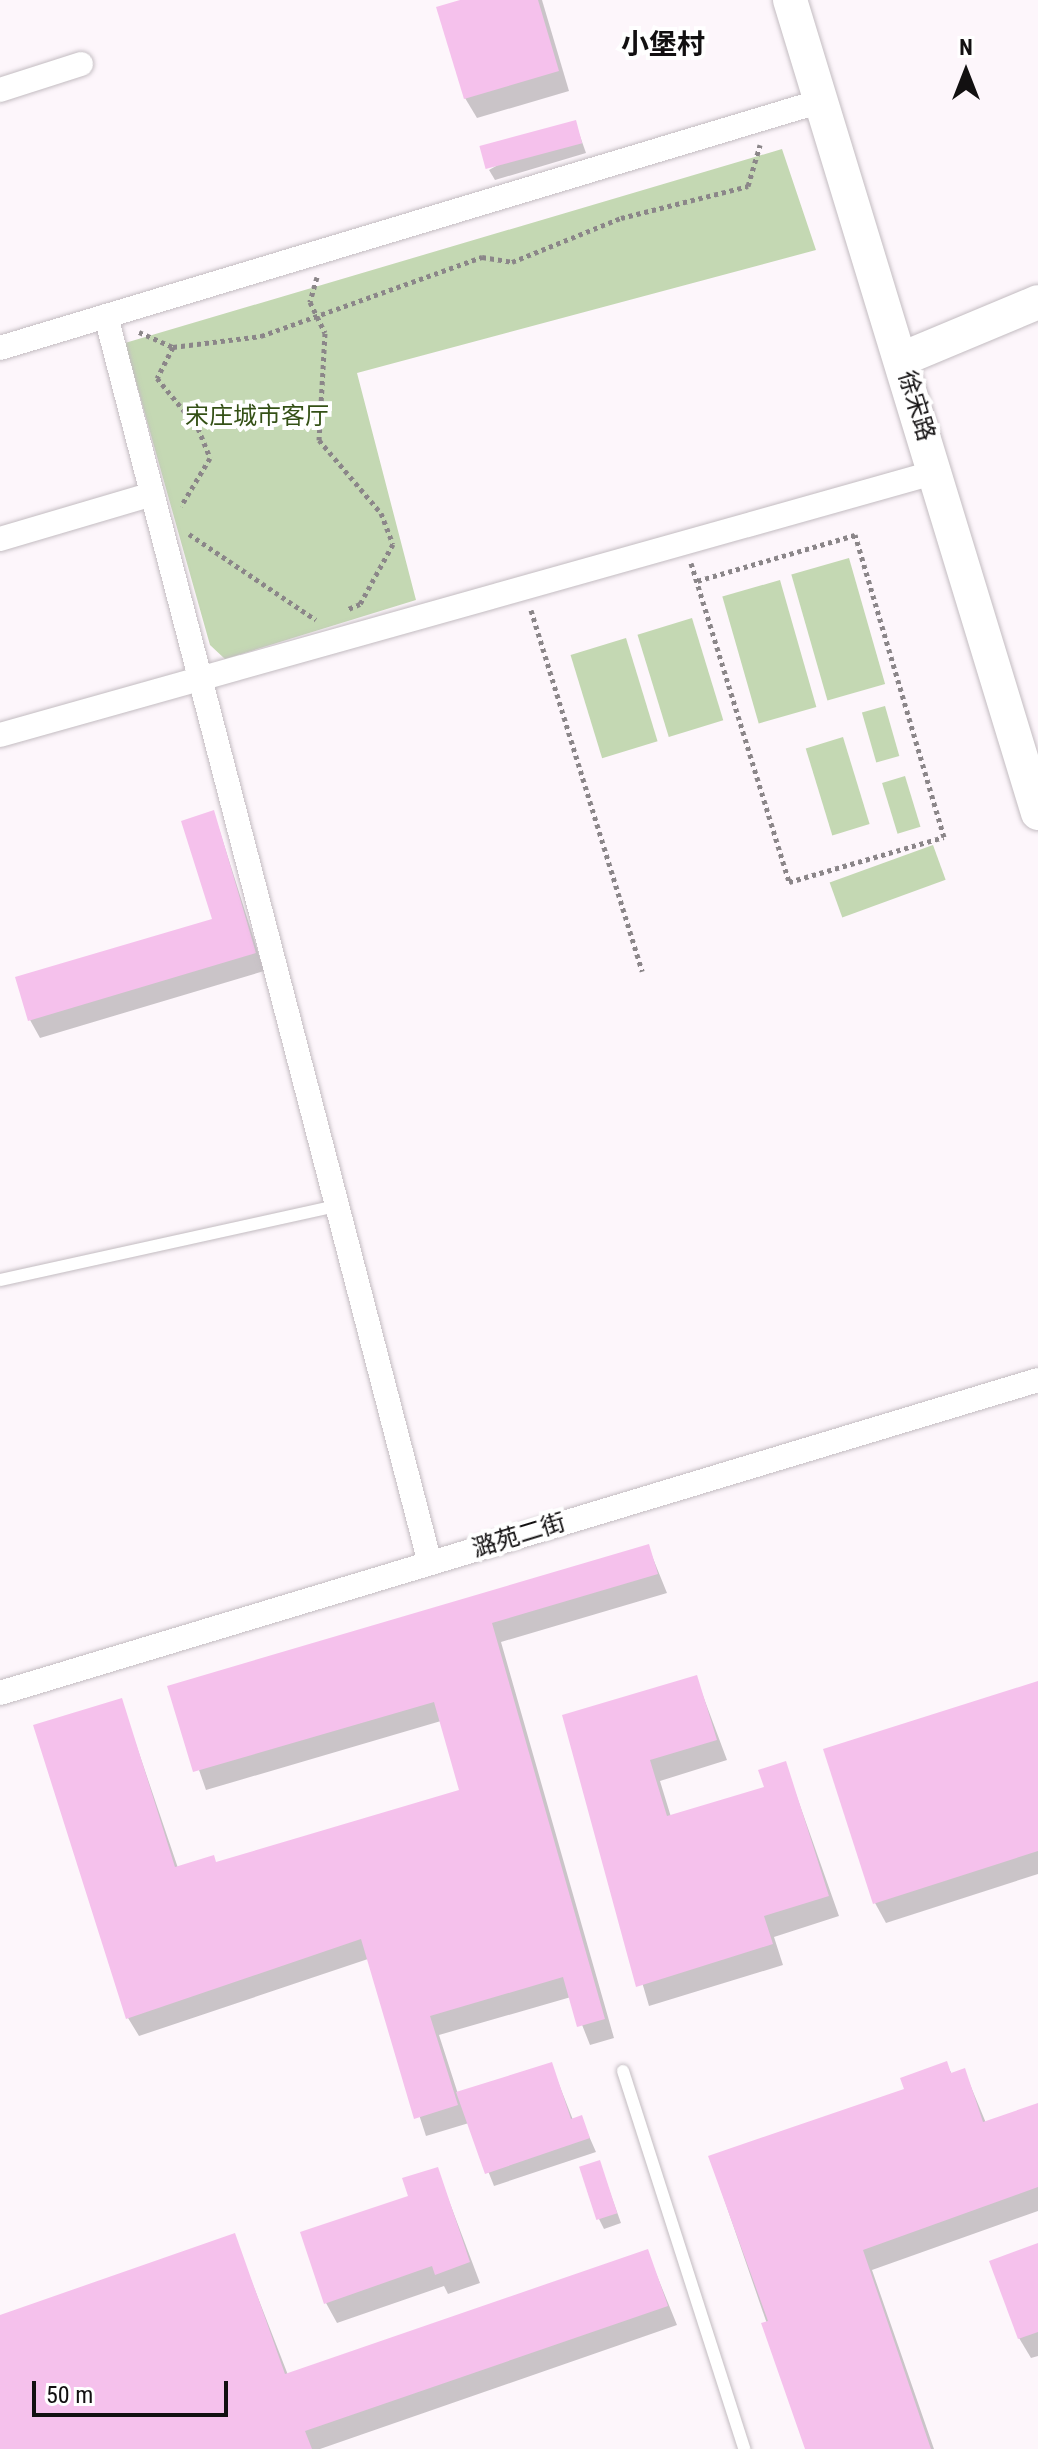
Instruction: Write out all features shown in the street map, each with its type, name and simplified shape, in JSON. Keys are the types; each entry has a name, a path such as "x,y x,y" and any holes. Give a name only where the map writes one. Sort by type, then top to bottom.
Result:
{"street":[{"name":"徐宋路","path":"790,0 1038,813"},
{"path":"0,90 81,64"},
{"path":"0,348 821,101"},
{"path":"902,359 1038,302"},
{"path":"106,316 199,682 340,1205 430,1563"},
{"path":"0,735 342,643 936,472"},
{"path":"0,539 153,494"},
{"name":"潞苑二街","path":"0,1693 1038,1380"}],"lane":[{"path":"0,1280 340,1205"},
{"path":"623,2071 744,2449"}],"path":[{"path":"106,316 173,347 261,336 315,320 482,257 512,262 621,218 748,186 769,117"},
{"path":"318,621 360,604 393,544 381,513 319,440 325,333 315,320 310,302 324,250"},
{"path":"173,347 157,378 198,428 210,458 186,504 159,519 318,621 342,643"},
{"path":"685,543 789,882 944,837 855,535 697,581"},
{"path":"525,590 642,971"}],"green space":[{"name":"宋庄城市客厅","path":"782,149 816,250 357,373 416,600 225,659 210,645 125,343"},
{"path":"849,558 885,684 827,700 791,575"},
{"path":"780,580 816,707 759,723 722,597"},
{"path":"692,618 723,720 669,737 637,635"},
{"path":"626,638 658,741 602,758 571,655"},
{"path":"885,706 899,756 876,763 862,713"},
{"path":"843,737 870,824 832,835 806,748"},
{"path":"905,776 920,827 898,834 882,783"},
{"path":"933,845 946,880 842,917 830,883"}],"building":[{"path":"460,0 538,0 559,71 464,99 436,7"},
{"path":"576,120 582,143 486,169 479,146"},
{"path":"214,810 256,953 28,1021 15,977 212,919 181,821"},
{"path":"649,1544 658,1574 492,1623 605,2019 577,2027 563,1977 430,2016 458,2105 414,2119 361,1939 126,2019 33,1725 122,1698 175,1867 214,1855 216,1862 459,1790 434,1702 193,1772 167,1686"},
{"path":"697,1675 717,1740 650,1760 667,1816 764,1787 758,1770 786,1761 829,1896 764,1916 773,1944 636,1987 562,1715"},
{"path":"1038,1681 1038,1851 873,1904 823,1749"},
{"path":"947,2061 951,2073 965,2068 983,2122 1038,2103 1038,2187 863,2250 931,2449 805,2449 761,2323 768,2321 708,2156 904,2089 900,2078"},
{"path":"552,2062 571,2119 582,2115 590,2138 485,2174 456,2092"},
{"path":"600,2160 617,2213 596,2220 579,2167"},
{"path":"438,2167 470,2262 435,2275 432,2266 324,2304 300,2232 408,2196 402,2178"},
{"path":"235,2233 285,2374 648,2249 668,2306 305,2431 312,2449 0,2449 0,2315"},
{"path":"1038,2243 1038,2332 1018,2339 989,2261"}],"district":[{"name":"小堡村","path":"663,45"}]}
